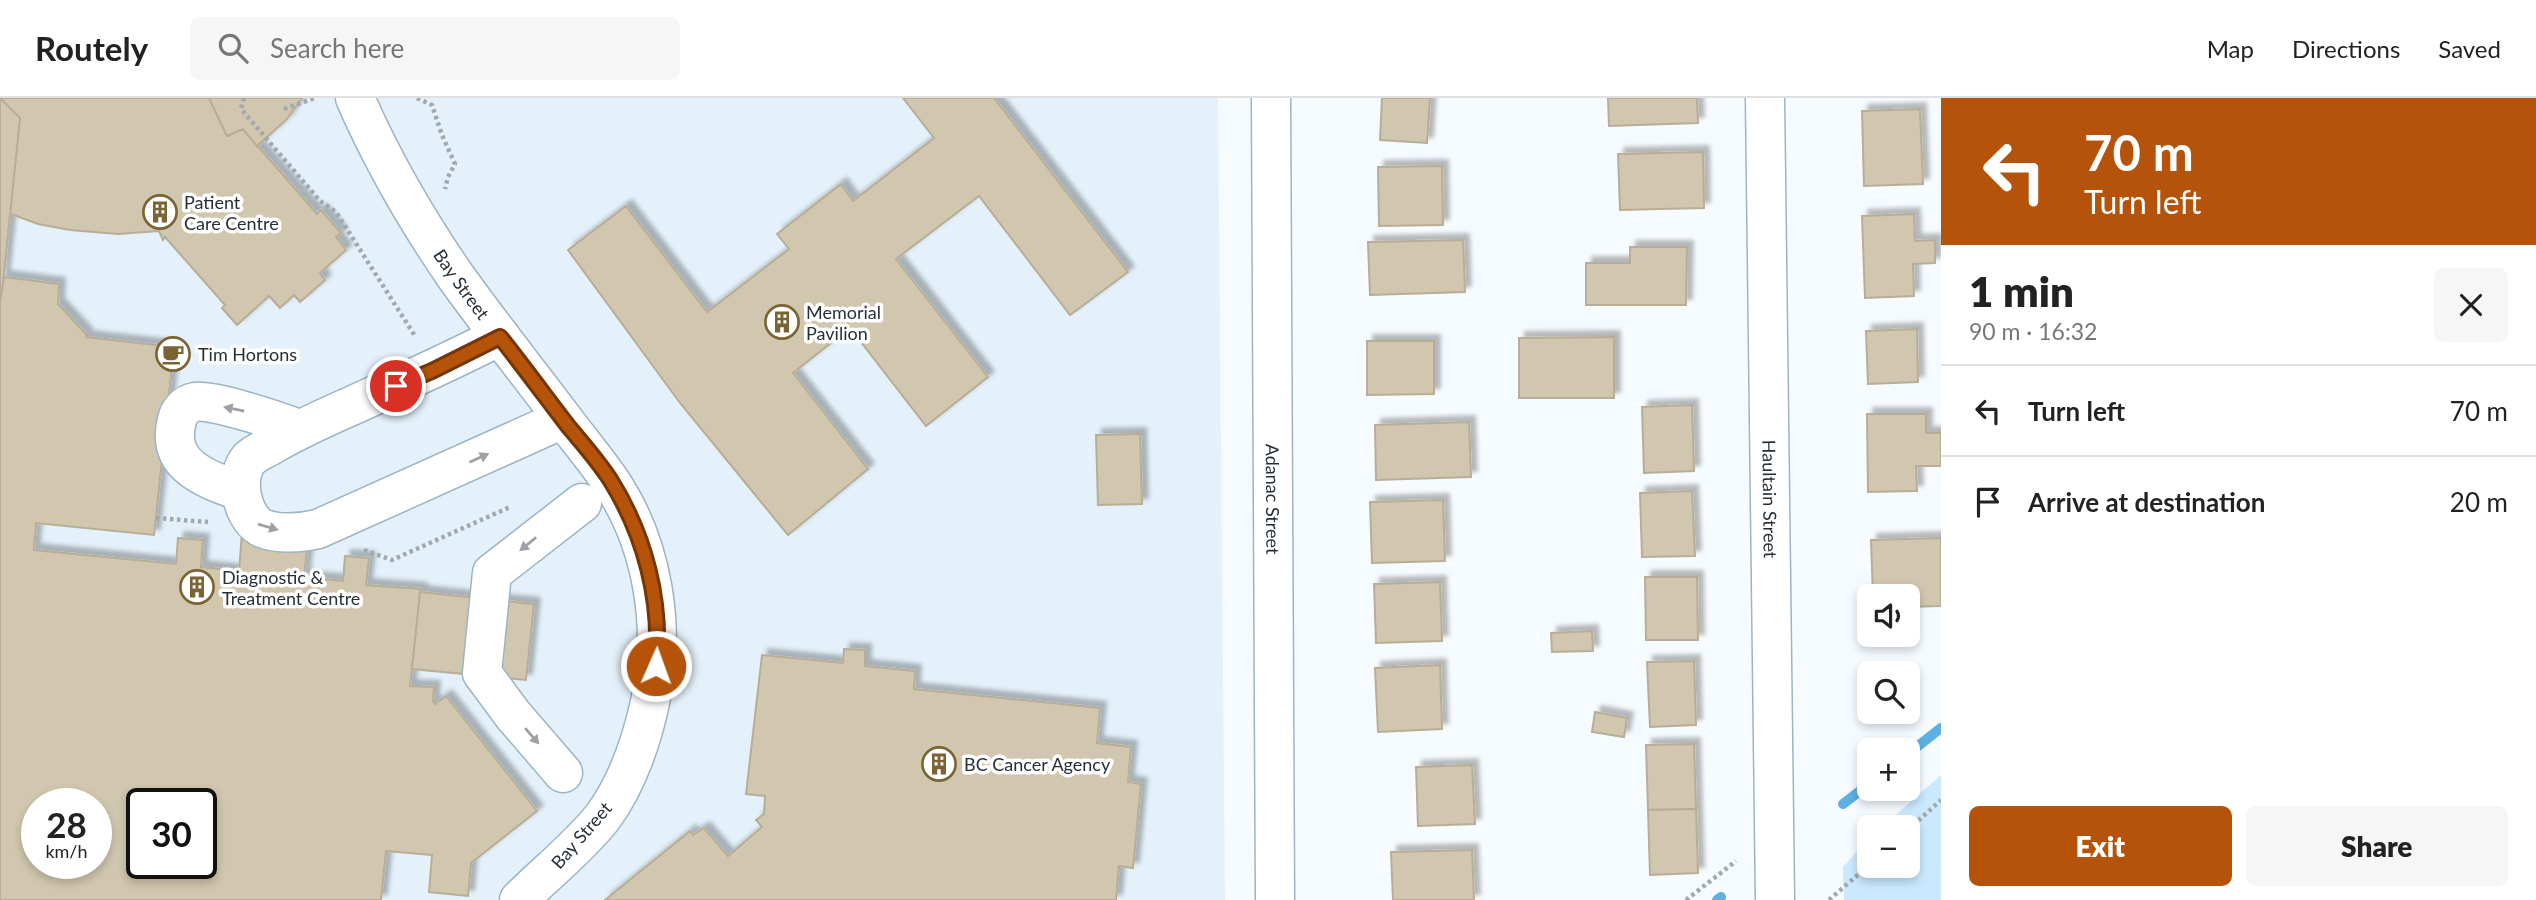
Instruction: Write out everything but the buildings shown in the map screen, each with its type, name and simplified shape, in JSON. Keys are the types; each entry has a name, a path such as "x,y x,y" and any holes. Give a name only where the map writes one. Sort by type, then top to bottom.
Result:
{"street":[{"name":"Bay Street","path":"355,98 380,155 418,221 500,337 611,481 644,553 654,590 657,653 654,690 643,734 627,776 603,817 569,856 519,900"},
{"name":"Adanac Street","path":"1271,98 1275,900"},
{"name":"Haultain Street","path":"1765,98 1775,900"},
{"path":"500,337 442,366 299,429 248,460 242,474 240,491 254,523 263,529 303,533 318,529 563,419"},
{"path":"240,491 206,479 185,463 174,440 178,415 185,406 197,401 269,417 299,429"},
{"path":"563,773 513,715 482,673 492,573 582,503"}],"path":[{"path":"244,98 241,109 320,201 336,212 421,345 442,366"},
{"path":"284,109 314,98"},
{"path":"361,549 392,560 516,505"},
{"path":"1920,819 1941,800"},
{"path":"1686,900 1739,859 1774,842"},
{"path":"1829,900 1857,875"}],"shaded area":[{"path":"0,98 1218,98 1225,900 0,900"},
{"path":"1941,775 1941,900 1844,900 1843,867 1857,851 1857,878 1920,878 1920,815 1896,815 1912,801 1920,801 1920,794"}],"waterway":[{"path":"1920,745 1941,728"},
{"path":"1843,804 1857,793"},
{"path":"1717,900 1721,897"}],"place":[{"name":"Patient Care Centre","path":"160,212"},
{"name":"Memorial Pavilion","path":"782,322"},
{"name":"Tim Hortons","path":"173,354"},
{"name":"Diagnostic & Treatment Centre","path":"197,587"},
{"name":"BC Cancer Agency","path":"939,764"}],"route":[{"path":"396,386 500,337 611,481 629,517 644,553 654,590 658,642 656,666"}]}
